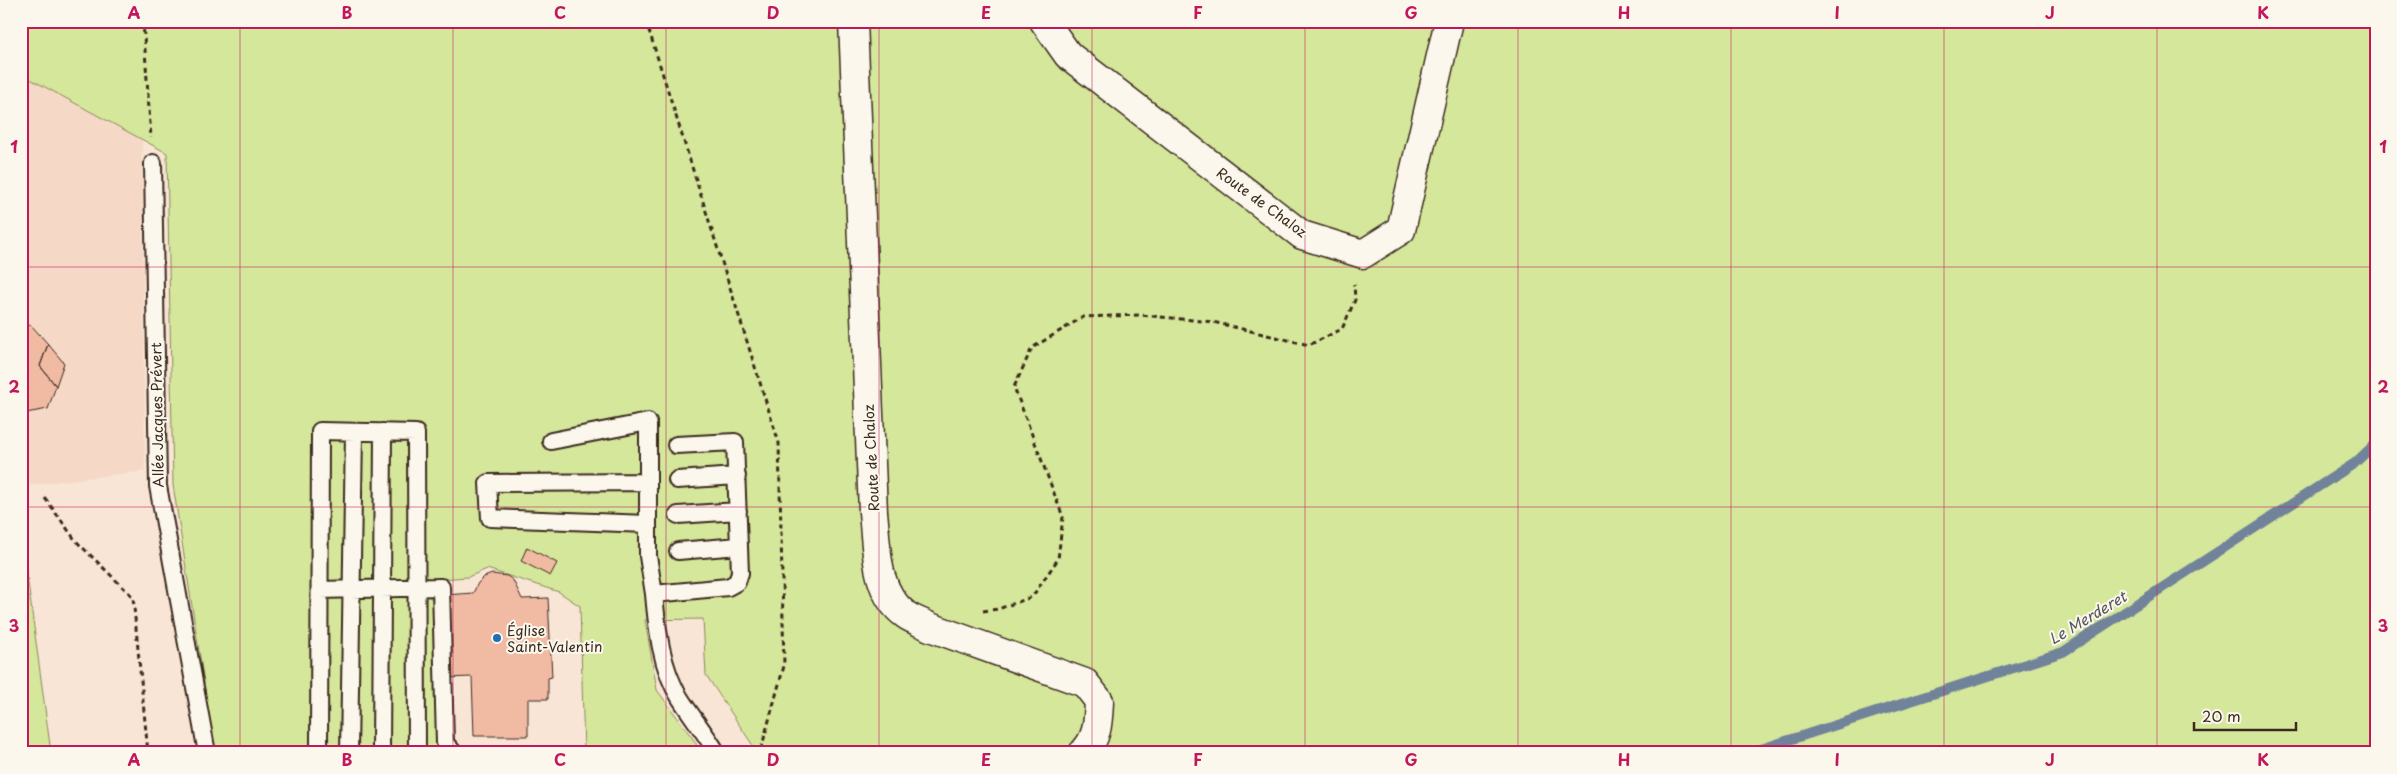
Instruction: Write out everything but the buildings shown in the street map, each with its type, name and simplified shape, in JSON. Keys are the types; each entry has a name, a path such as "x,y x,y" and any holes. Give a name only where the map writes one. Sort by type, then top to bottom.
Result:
{"street":[{"name":"Route de Chaloz","path":"853,21 873,512 881,579 892,603 907,615 930,627 1084,683 1099,702 1098,726 1092,744 1083,753"},
{"name":"Route de Chaloz","path":"1044,21 1068,56 1302,235 1363,254 1401,230 1449,21"}],"lane":[{"name":"Allée Jacques Prévert","path":"153,163 158,486 208,753"},
{"path":"551,442 648,422 648,556 656,619 666,666 679,697 717,753"},
{"path":"319,753 320,431 416,433 417,753"},
{"path":"349,753 354,432"},
{"path":"381,753 383,432"},
{"path":"654,594 728,587 737,582 740,573 735,442 676,446"},
{"path":"677,480 736,476"},
{"path":"648,482 488,483 490,518 648,524"},
{"path":"678,515 738,511"},
{"path":"678,551 739,546"},
{"path":"320,590 441,587 445,743 454,753"}],"path":[{"path":"143,21 153,163"},
{"path":"646,21 778,443 784,666 760,753"},
{"path":"980,611 998,608 1032,597 1058,559 1063,517 1014,387 1032,348 1083,317 1141,315 1214,322 1309,345 1342,329 1355,300 1352,251"},
{"path":"45,498 76,541 133,597 148,753"}],"shaded area":[{"path":"21,74 142,139 145,471 21,486"}],"green space":[{"path":"21,21 2376,21 2376,753 758,753 706,675 703,619 645,620 657,690 696,743 697,753 584,753 580,606 559,592 487,569 468,577 427,580 426,595 437,602 440,753 215,753 173,485 167,153 21,74"},
{"path":"21,531 51,753 21,753"}],"waterway":[{"name":"Le Merderet","path":"1749,753 2063,652 2355,463 2376,443"}],"place":[{"name":"Église Saint-Valentin","path":"497,638"}]}
